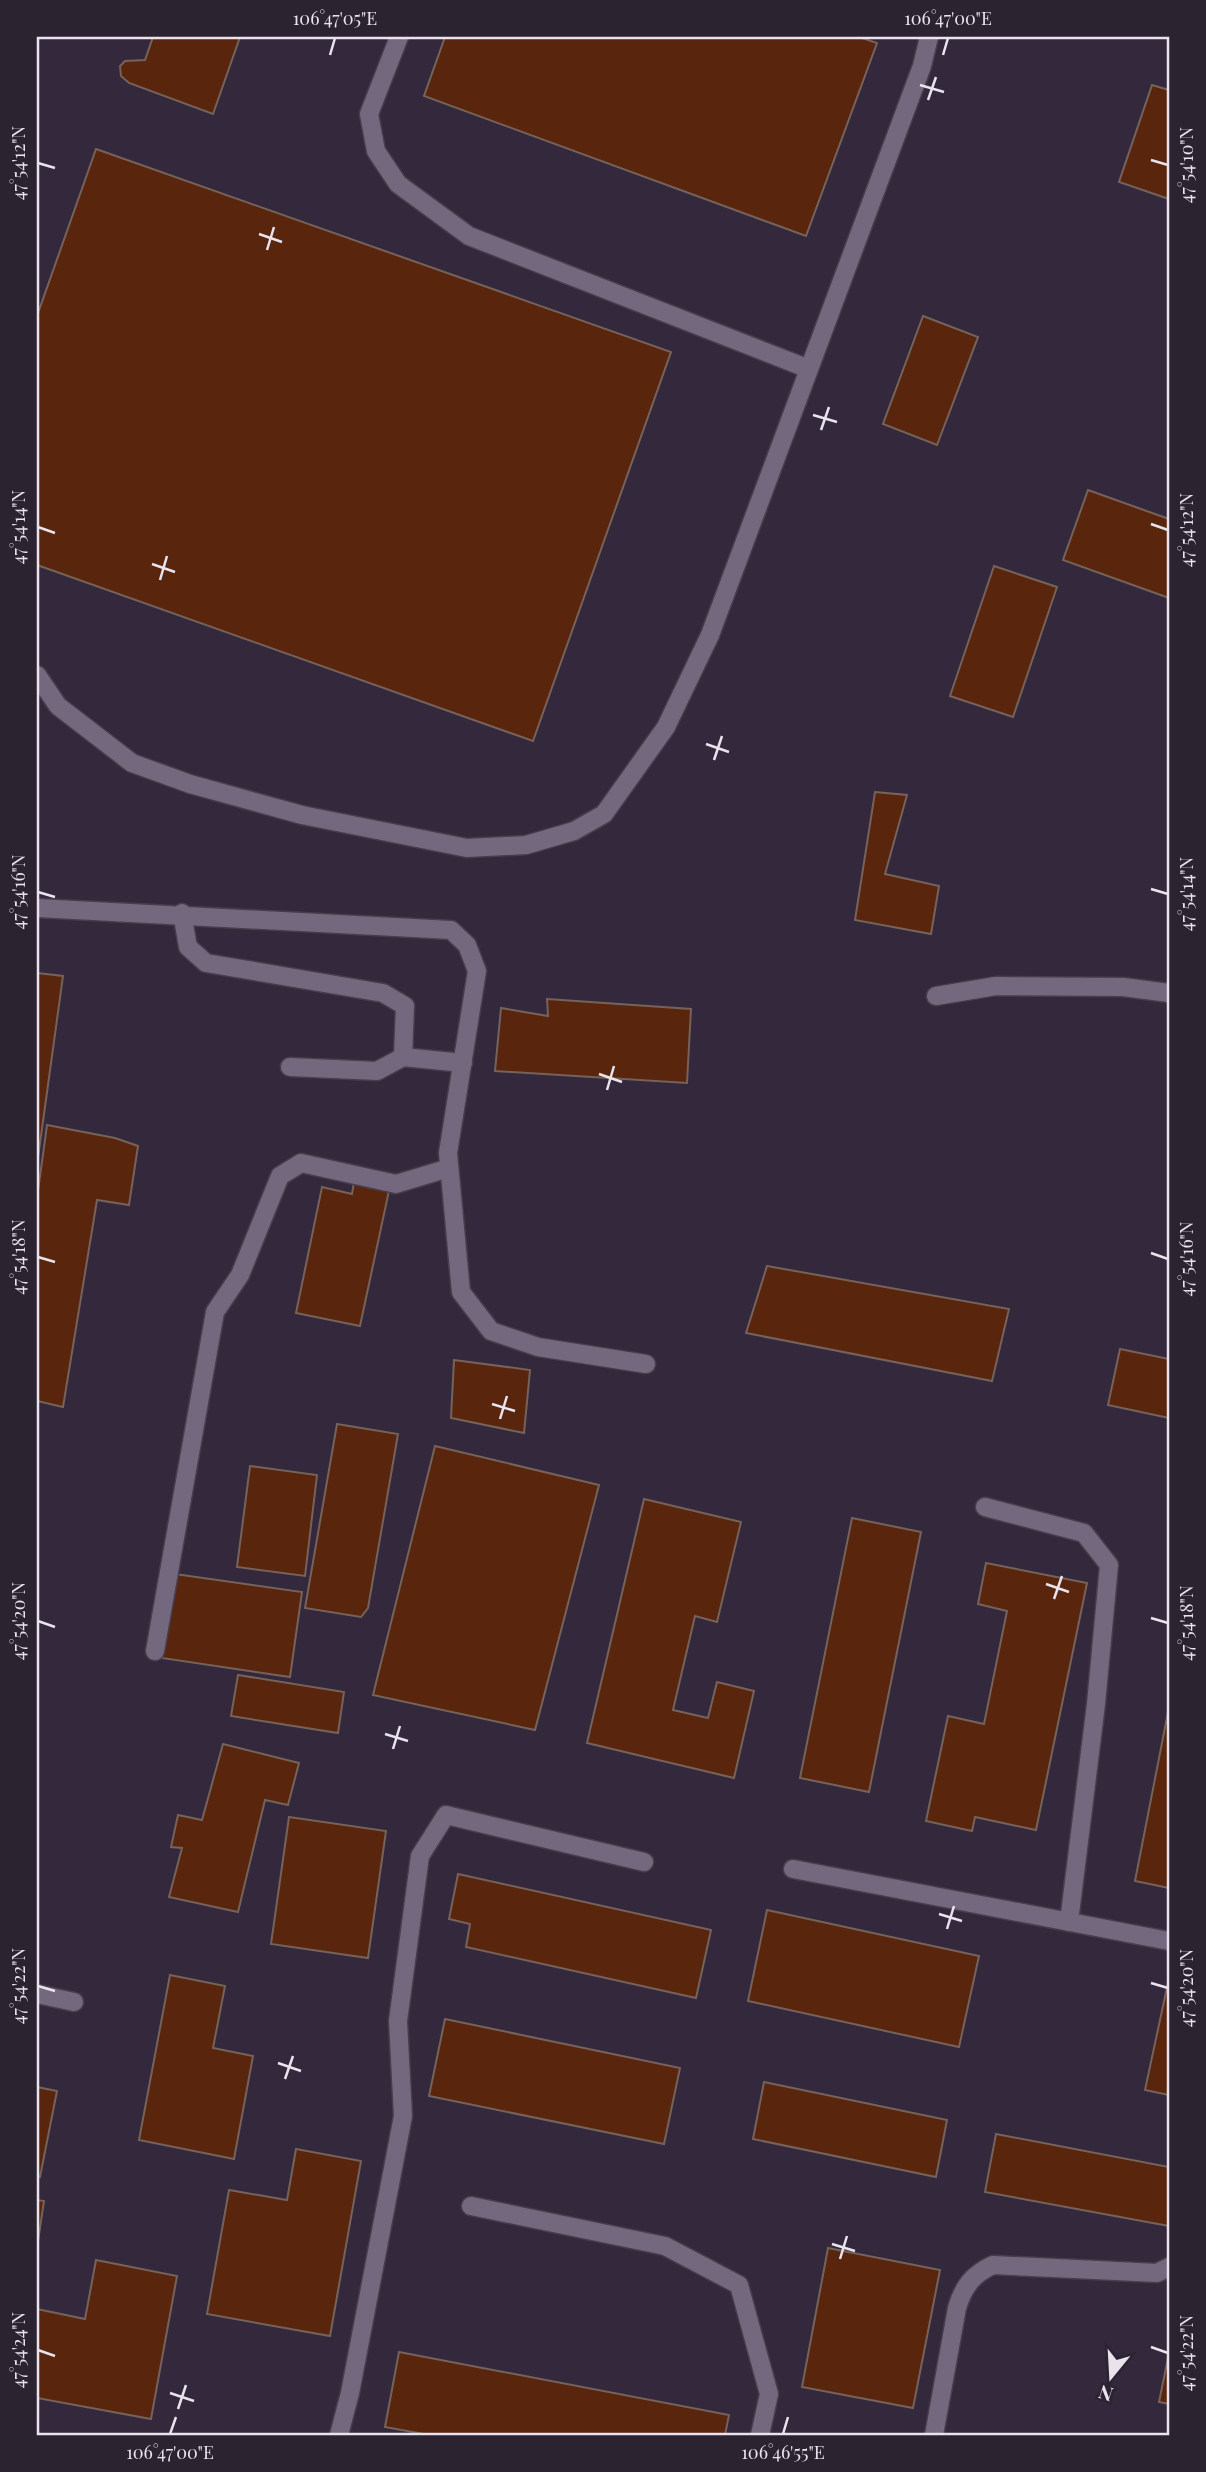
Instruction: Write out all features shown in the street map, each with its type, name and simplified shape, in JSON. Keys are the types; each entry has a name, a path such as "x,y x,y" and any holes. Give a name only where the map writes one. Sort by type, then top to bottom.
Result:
{"lane":[{"path":"398,37 369,114 376,151 398,184 469,236 809,369"},
{"path":"37,675 58,706 132,763 190,784 302,815 467,848 526,845 574,831 604,814 666,727 710,635 922,66 929,37"},
{"path":"37,908 451,930 467,946 478,971 448,1153 461,1292 491,1331 538,1346 646,1364"},
{"path":"182,914 188,947 206,963 383,993 405,1006 403,1057"},
{"path":"936,996 996,986 1122,987 1169,993"},
{"path":"290,1067 377,1071 403,1057 463,1063"},
{"path":"155,1651 215,1312 240,1275 280,1176 301,1163 396,1184 449,1168"},
{"path":"985,1507 1084,1533 1110,1565 1069,1922"},
{"path":"339,2435 350,2393 403,2116 398,2021 420,1856 446,1815 644,1862"},
{"path":"793,1869 1169,1941"},
{"path":"37,1994 74,2002"},
{"path":"471,2206 665,2246 739,2285 769,2394 760,2435"},
{"path":"934,2435 961,2293 980,2271 993,2265 1157,2273 1169,2267"}],"shaded area":[{"path":"37,37 1169,37 1169,2435 37,2435"}],"building":[{"path":"153,37 240,37 213,114 129,83 121,76 120,66 125,61 145,60"},
{"path":"445,37 859,37 877,43 806,236 424,96"},
{"path":"1152,85 1169,90 1169,199 1119,182"},
{"path":"96,149 671,352 533,741 37,565 37,316"},
{"path":"923,316 978,337 937,445 883,424"},
{"path":"1088,490 1169,519 1169,598 1063,560"},
{"path":"994,566 1057,587 1013,717 950,696"},
{"path":"875,792 907,795 885,874 939,886 931,934 855,920"},
{"path":"37,973 63,976 37,1165"},
{"path":"547,999 691,1009 687,1083 495,1071 501,1008 548,1016"},
{"path":"47,1125 115,1138 138,1146 129,1205 97,1200 63,1407 37,1401 37,1198"},
{"path":"355,1176 390,1186 360,1326 296,1313 322,1187 352,1194"},
{"path":"767,1266 1009,1309 992,1381 746,1333"},
{"path":"1120,1349 1169,1359 1169,1418 1108,1405"},
{"path":"454,1360 530,1370 524,1433 451,1418"},
{"path":"337,1424 398,1434 368,1608 361,1617 305,1608"},
{"path":"435,1446 599,1485 535,1730 373,1695"},
{"path":"250,1466 317,1475 305,1576 237,1567"},
{"path":"644,1499 741,1522 717,1622 695,1616 673,1710 708,1718 717,1682 754,1691 734,1778 587,1743"},
{"path":"852,1518 921,1532 869,1792 800,1778"},
{"path":"986,1563 1087,1583 1036,1830 975,1817 972,1831 926,1821 948,1716 984,1724 1007,1611 978,1604"},
{"path":"175,1574 302,1592 290,1677 162,1658"},
{"path":"238,1675 344,1692 338,1733 231,1716"},
{"path":"1169,1707 1169,1888 1135,1881"},
{"path":"223,1744 299,1763 288,1805 265,1800 238,1912 169,1897 182,1848 171,1847 178,1815 202,1820"},
{"path":"289,1817 386,1831 368,1958 271,1944"},
{"path":"458,1874 711,1930 696,1998 466,1947 470,1924 449,1919"},
{"path":"767,1910 979,1956 959,2047 748,2001"},
{"path":"170,1975 225,1986 213,2048 253,2056 234,2159 139,2140"},
{"path":"1169,1978 1169,2095 1145,2090"},
{"path":"445,2019 680,2068 664,2144 429,2096"},
{"path":"764,2082 947,2120 936,2177 753,2139"},
{"path":"37,2087 57,2091 40,2177 37,2176"},
{"path":"996,2134 1169,2167 1169,2226 985,2192"},
{"path":"296,2149 361,2161 330,2336 207,2314 229,2190 287,2200"},
{"path":"37,2200 44,2201 37,2248"},
{"path":"828,2248 940,2270 913,2408 802,2387"},
{"path":"96,2260 177,2276 151,2419 37,2398 37,2309 85,2319"},
{"path":"399,2352 729,2415 725,2435 429,2435 385,2427"},
{"path":"1169,2353 1169,2404 1159,2402"}]}
